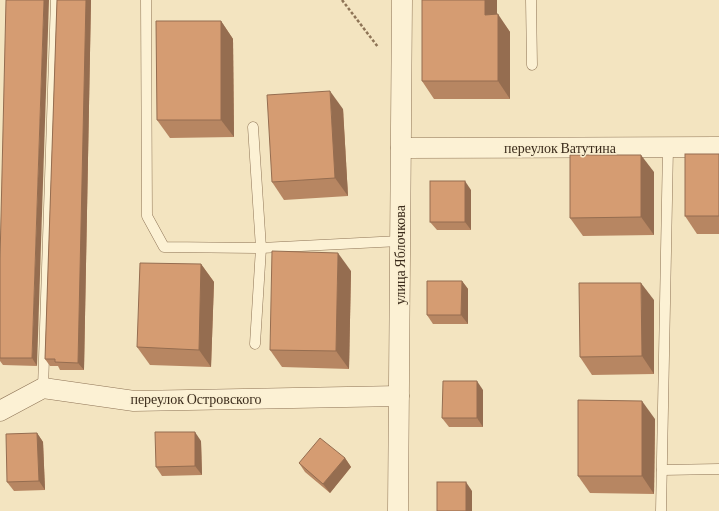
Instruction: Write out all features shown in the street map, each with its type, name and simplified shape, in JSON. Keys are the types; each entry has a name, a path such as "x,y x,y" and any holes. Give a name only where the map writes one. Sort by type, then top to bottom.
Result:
{"street":[{"name":"улица Яблочкова","path":"398,511 402,0"},
{"name":"переулок Ватутина","path":"401,148 719,147"},
{"name":"переулок Островского","path":"42,388 134,401 399,396"},
{"path":"0,411 42,388"}],"lane":[{"path":"42,388 56,0"},
{"path":"146,0 147,216 164,247 261,248 400,241"},
{"path":"531,0 532,65"},
{"path":"253,127 261,248 255,344"},
{"path":"661,511 668,148"},
{"path":"662,470 719,469"}],"path":[{"path":"342,0 380,50"}],"building":[{"path":"6,0 44,0 32,358 0,358 0,260"},
{"path":"57,0 86,0 78,363 55,362 55,359 45,359"},
{"path":"422,0 485,0 485,15 498,14 498,81 422,81"},
{"path":"156,21 221,21 221,120 157,120"},
{"path":"330,91 335,178 272,182 267,95"},
{"path":"685,154 719,154 719,216 685,216"},
{"path":"570,155 641,155 641,217 570,218"},
{"path":"430,181 465,181 465,222 430,222"},
{"path":"272,251 338,253 336,351 270,350"},
{"path":"140,263 201,264 199,350 137,347"},
{"path":"427,281 462,281 461,315 427,315"},
{"path":"579,283 641,283 642,356 580,357"},
{"path":"443,381 477,381 477,418 442,418"},
{"path":"578,400 642,401 642,476 578,476"},
{"path":"155,432 195,432 195,466 156,467"},
{"path":"37,433 39,481 7,482 6,434"},
{"path":"320,438 345,458 323,484 299,463"},
{"path":"437,482 466,482 466,511 437,511"}]}
